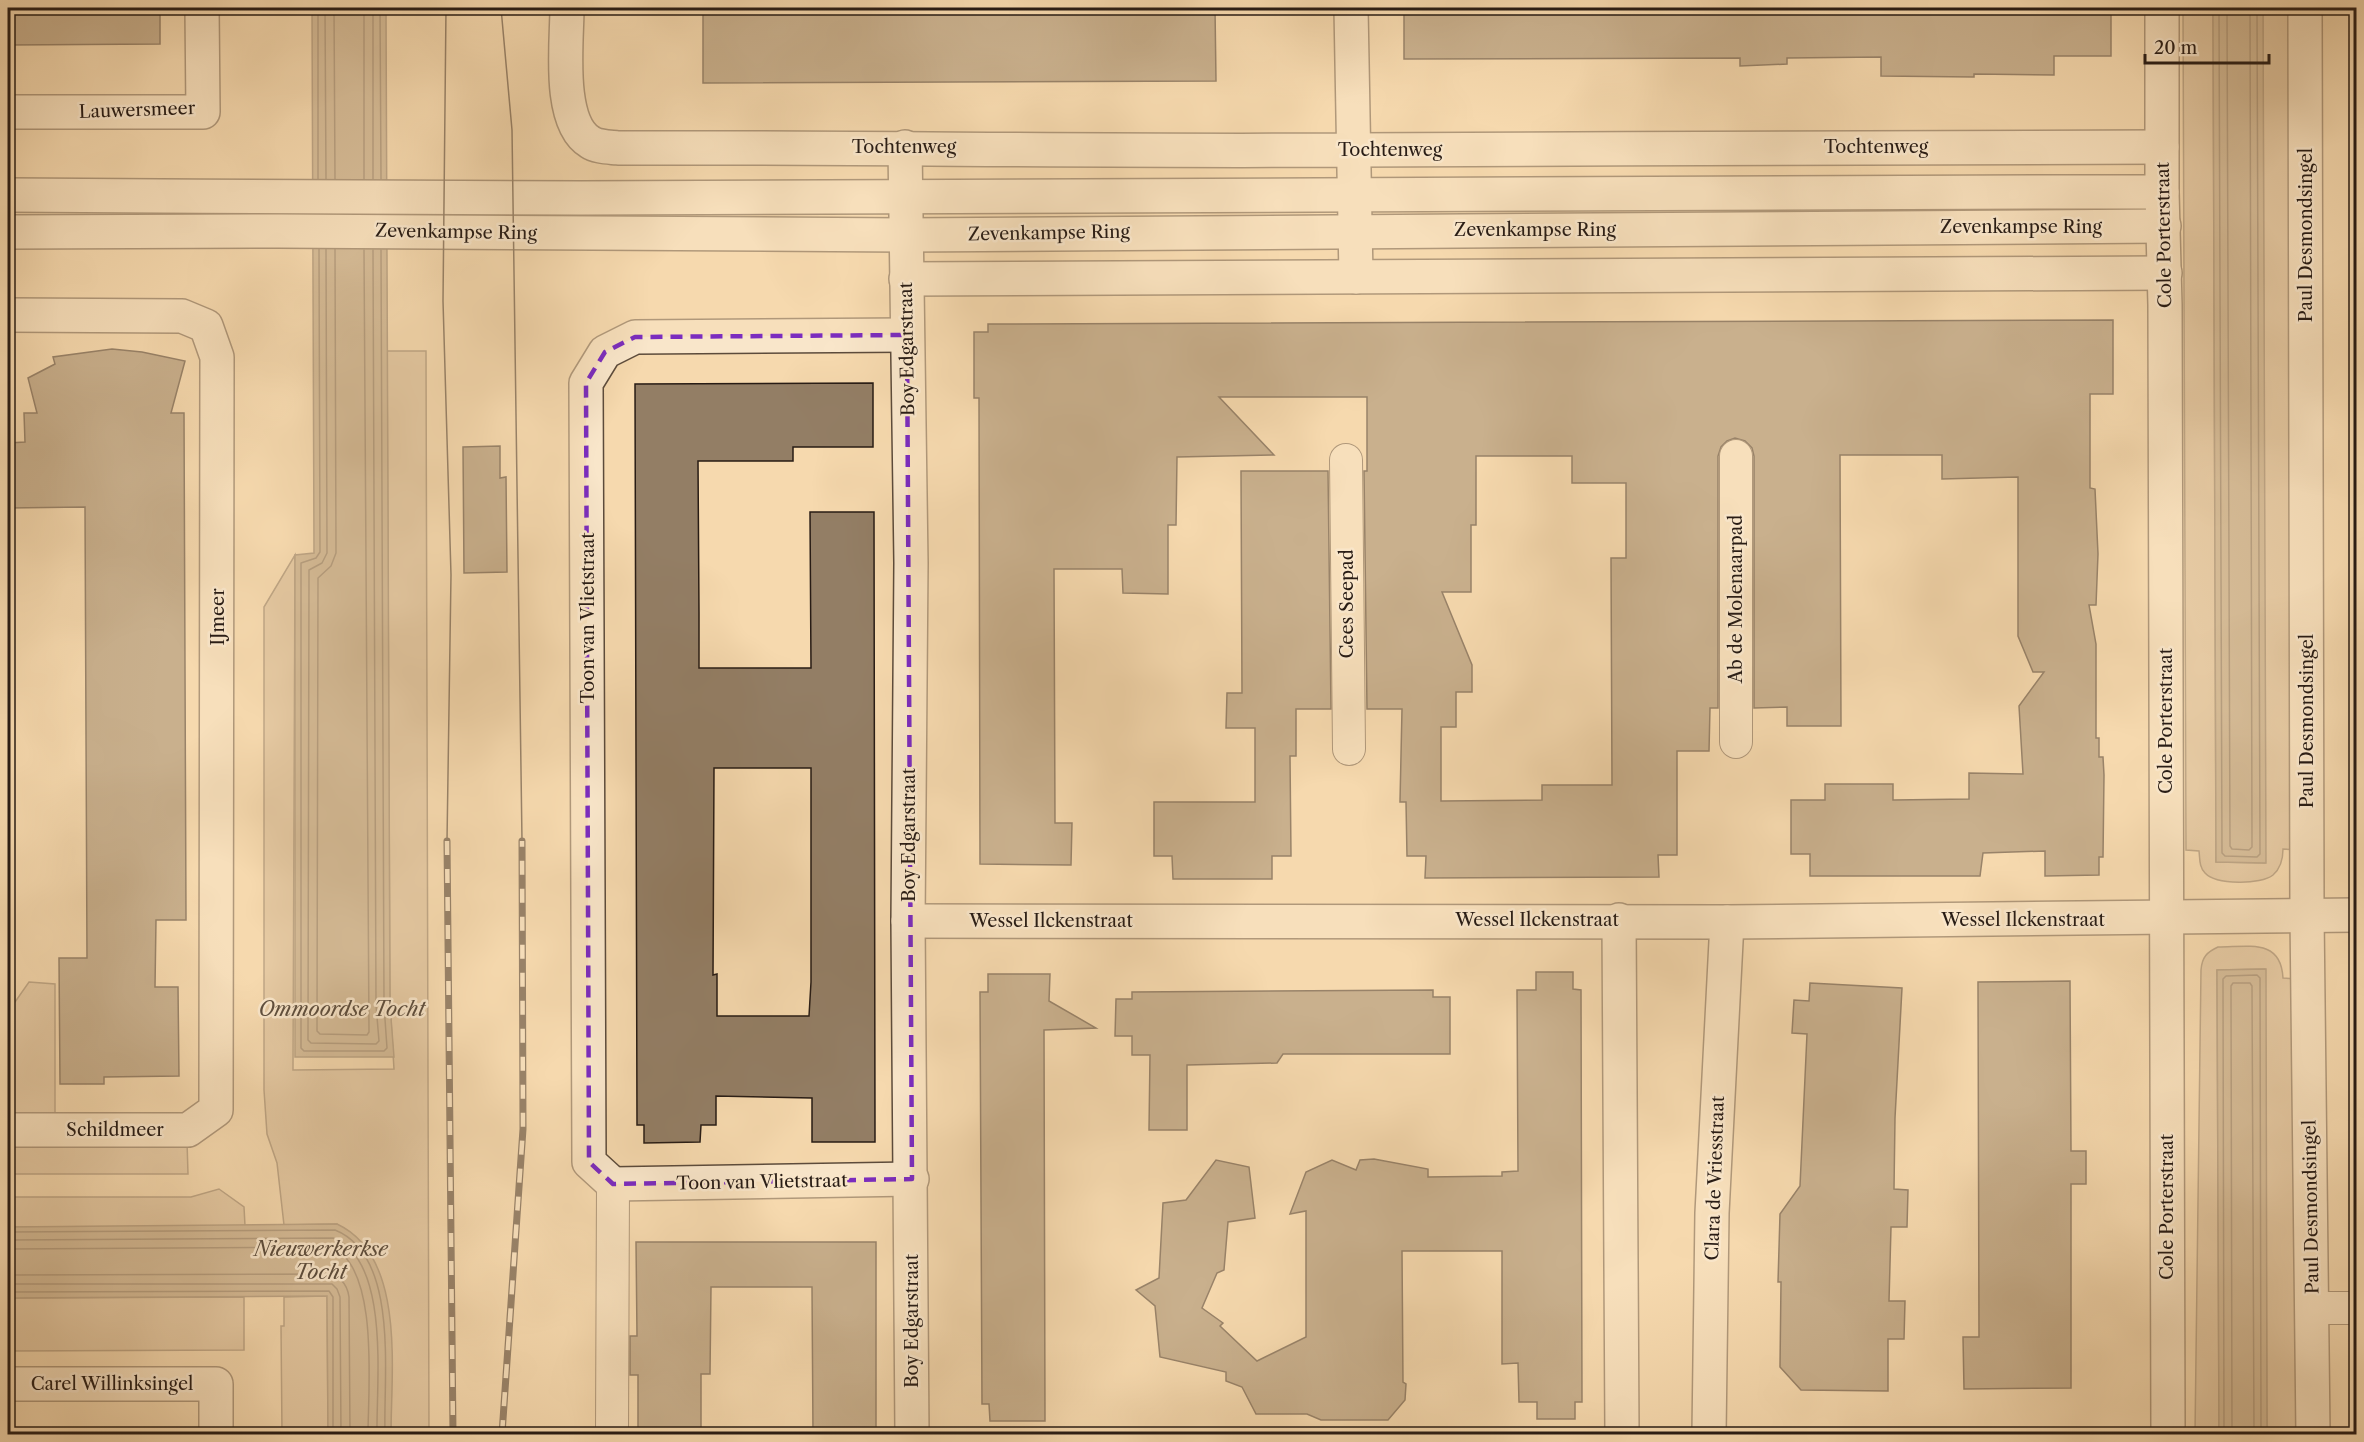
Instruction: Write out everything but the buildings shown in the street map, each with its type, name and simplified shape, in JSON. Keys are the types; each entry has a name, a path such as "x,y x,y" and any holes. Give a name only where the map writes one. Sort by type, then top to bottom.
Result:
{"street":[{"name":"Lauwersmeer","path":"8,112 203,112 202,8"},
{"name":"Tochtenweg","path":"567,8 567,98 578,130 591,143 618,148 1352,150 2162,147"},
{"path":"1351,8 1356,277"},
{"name":"Cole Porterstraat","path":"2162,8 2162,192 2165,273 2168,1434"},
{"name":"Paul Desmondsingel","path":"2306,8 2307,915 2313,1434"},
{"path":"904,147 905,235"},
{"name":"Zevenkampse Ring","path":"8,195 396,198 1353,195 1624,191 2162,192"},
{"name":"Zevenkampse Ring","path":"8,232 279,231 905,235 2164,226"},
{"name":"Boy Edgarstraat","path":"905,235 911,563 908,921 912,1179 912,1434"},
{"path":"906,279 2165,273"},
{"name":"IJmeer","path":"8,315 183,316 206,326 217,357 216,1110"},
{"name":"Toon van Vlietstraat","path":"907,335 635,337 605,352 586,383 589,1162 613,1184 912,1179"},
{"name":"Ab de Molenaarpad","path":"1736,456 1736,742"},
{"name":"Cees Seepad","path":"1346,460 1349,749"},
{"name":"Wessel Ilckenstraat","path":"908,921 1619,920 1728,922 2166,919 2356,915"},
{"path":"1619,920 1622,1434"},
{"name":"Clara de Vriesstraat","path":"1709,1434 1712,1213 1728,922"},
{"name":"Schildmeer","path":"8,1130 188,1130 216,1110"},
{"path":"612,1434 613,1184"},
{"path":"2312,1308 2356,1308"},
{"name":"Carel Willinksingel","path":"8,1384 216,1384 216,1434"}],"highlighted area":[{"path":"907,335 912,1179 613,1184 589,1162 586,383 605,352 635,337"}],"shaded area":[{"path":"2183,8 2213,8 2216,862 2265,863 2263,8 2294,8 2297,850 2283,849 2281,863 2273,875 2259,881 2249,882 2228,882 2211,877 2202,868 2199,851 2186,850"},
{"path":"387,351 426,351 429,1434 391,1434 388,1308 337,1224 284,1225 277,1163 267,1134 264,1090 264,607 295,555 293,1070 394,1069 390,1005"},
{"path":"2251,946 2269,951 2276,956 2281,965 2283,978 2297,979 2299,1434 2267,1434 2265,969 2217,970 2219,1434 2195,1434 2201,970 2206,955 2218,947"},
{"path":"29,982 55,984 55,1123 8,1123 8,1012"},
{"path":"187,1141 188,1174 8,1174 8,1142"},
{"path":"219,1189 244,1207 245,1226 8,1227 8,1197 191,1197"},
{"path":"327,1296 328,1434 282,1434 281,1326 284,1326 284,1297"},
{"path":"244,1297 244,1350 8,1351 8,1298"}],"water":[{"name":"Ommoordse Tocht","path":"312,8 386,8 390,1005 394,1057 295,1057 295,555 314,553"},
{"path":"2213,8 2263,8 2266,863 2216,862"},
{"path":"2266,969 2267,1434 2219,1434 2217,970"},
{"name":"Nieuwerkerkse Tocht","path":"337,1224 359,1240 375,1261 384,1288 390,1317 392,1348 391,1434 328,1434 327,1296 8,1298 8,1227"}],"tram line":[{"path":"446,8 443,301 451,575 447,841"},
{"path":"501,8 512,130 522,841"}],"railway":[{"path":"447,841 453,1434"},
{"path":"502,1434 523,1129 522,841"}]}
